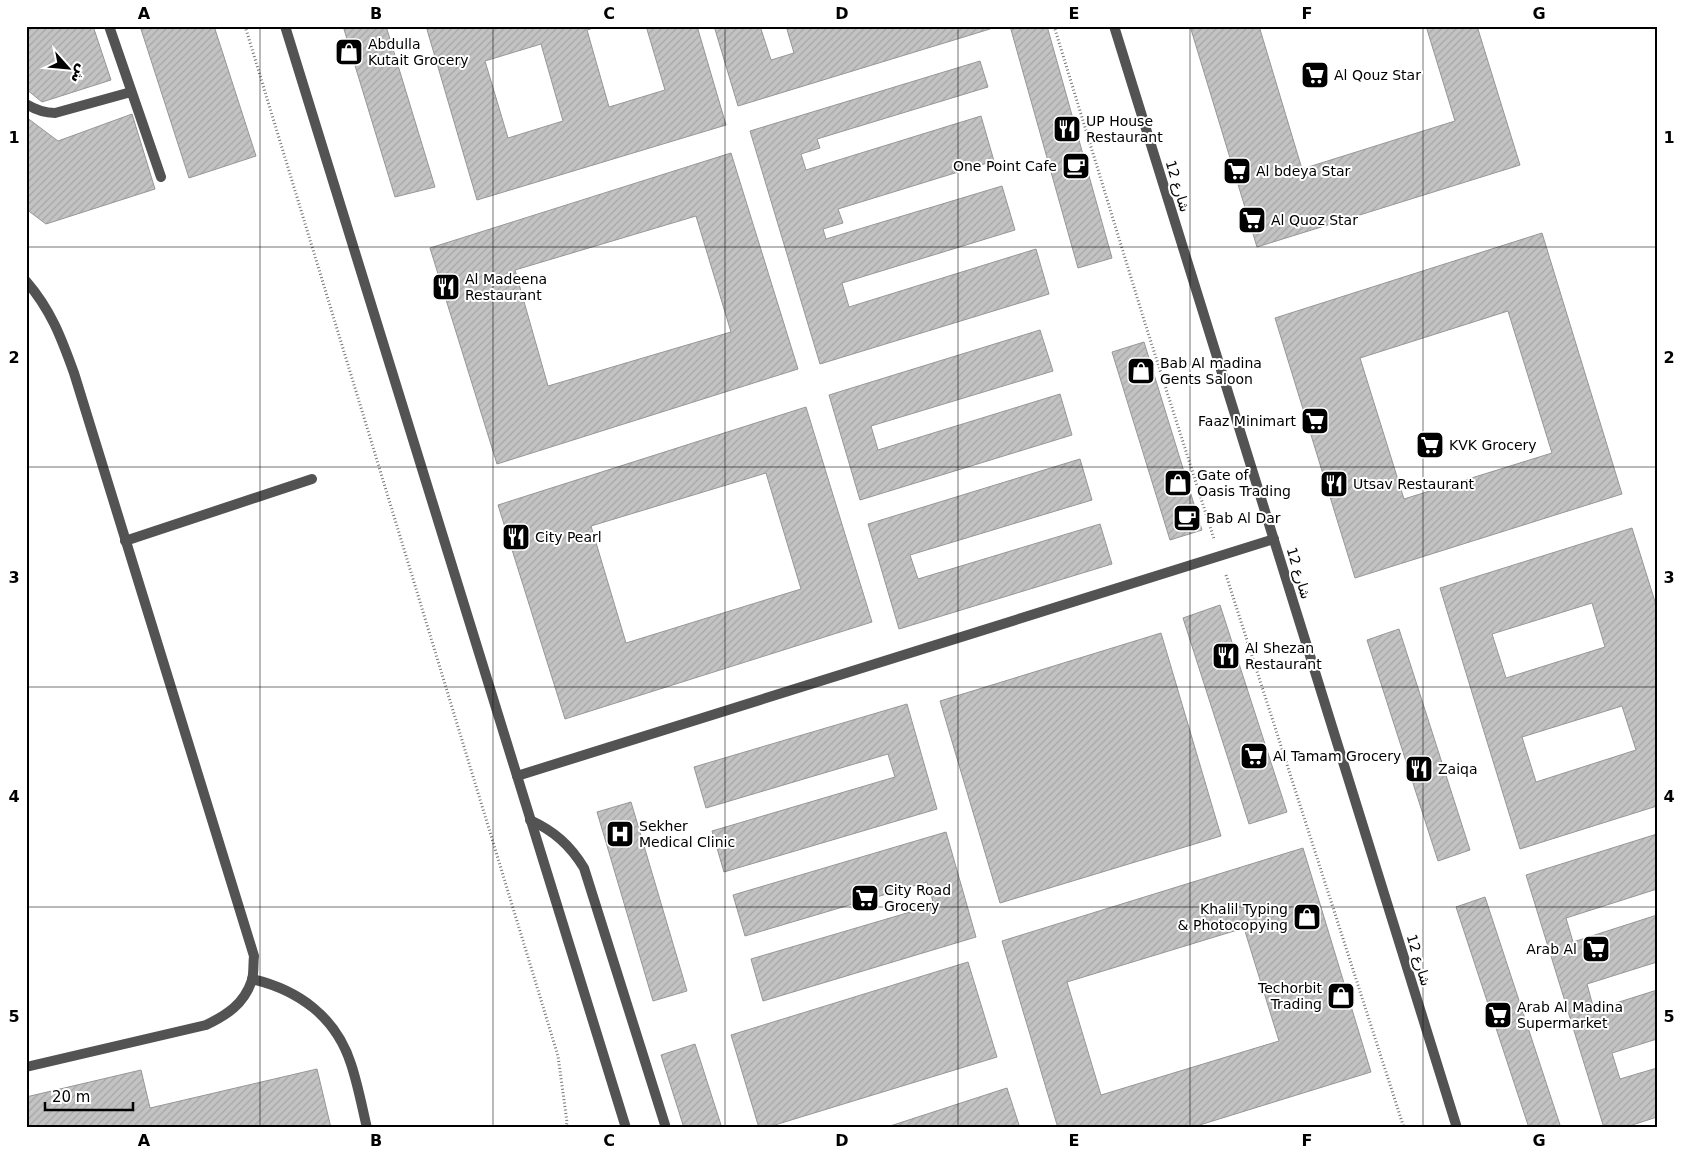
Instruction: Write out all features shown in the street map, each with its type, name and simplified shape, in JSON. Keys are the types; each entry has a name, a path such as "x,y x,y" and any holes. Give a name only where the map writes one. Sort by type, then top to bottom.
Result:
{"street":[{"path":"109,26 161,178"},
{"path":"284,26 626,1128"},
{"name":"شارع 12","path":"1114,26 1457,1128"},
{"path":"26,104 35,110 55,112 131,92"},
{"path":"26,281 39,296 60,333 254,956 252,979 242,999 226,1016 206,1025 26,1067"},
{"path":"126,541 312,480"},
{"path":"517,776 1274,539"},
{"path":"530,820 547,828 562,839 574,852 584,868 666,1128"},
{"path":"252,979 271,983 306,1001 334,1029 344,1046 351,1064 367,1128"}],"path":[{"path":"245,26 558,1056 567,1122 566,1128"},
{"path":"1054,26 1144,320 1404,1128"}],"building":[{"path":"26,26 93,26 111,80 42,102 26,89"},
{"path":"140,26 214,26 256,156 189,178"},
{"path":"343,26 386,26 435,187 395,197"},
{"path":"426,26 600,26 587,30 609,107 665,90 646,26 697,26 726,125 477,200","holes":["541,44 563,121 508,138 485,61"]},
{"path":"714,26 760,26 771,60 794,53 786,26 989,26 990,29 738,106"},
{"path":"1010,26 1047,26 1112,258 1078,268"},
{"path":"1190,26 1259,26 1302,169 1455,121 1426,26 1477,26 1520,165 1257,247"},
{"path":"980,61 988,87 817,139 820,148 801,154 806,170 981,116 994,161 838,209 843,223 823,229 826,239 1002,186 1015,230 842,283 849,307 1036,249 1049,294 820,364 750,131"},
{"path":"132,114 155,189 46,224 26,209 26,117 58,141"},
{"path":"731,153 798,369 497,464 430,248","holes":["696,216 731,332 548,386 515,270"]},
{"path":"1542,233 1622,494 1355,578 1275,318","holes":["1508,311 1552,453 1404,499 1360,358"]},
{"path":"1040,330 1053,371 871,426 878,450 1060,394 1072,435 860,500 829,395"},
{"path":"1144,342 1202,530 1170,540 1112,352"},
{"path":"806,407 872,622 565,719 498,505","holes":["766,473 801,589 626,643 591,526"]},
{"path":"1080,459 1092,500 910,555 918,579 1100,524 1112,564 899,629 868,524"},
{"path":"1632,528 1657,608 1657,806 1520,849 1440,588","holes":["1592,603 1605,647 1506,678 1492,634","1622,706 1636,750 1536,782 1522,737"]},
{"path":"1220,605 1287,812 1249,824 1183,618"},
{"path":"1399,629 1470,850 1438,861 1367,640"},
{"path":"1161,633 1221,836 1000,903 940,701"},
{"path":"907,704 937,809 724,872 712,831 895,777 888,754 706,808 694,767"},
{"path":"631,802 687,991 653,1001 597,812"},
{"path":"946,832 976,937 763,1001 751,959 934,905 927,882 745,936 733,895"},
{"path":"1657,834 1657,889 1566,918 1573,942 1657,915 1657,962 1587,984 1594,1010 1657,990 1657,1039 1612,1053 1620,1079 1657,1068 1657,1117 1623,1128 1604,1128 1526,875"},
{"path":"1303,848 1371,1072 1190,1128 1058,1128 1002,941","holes":["1244,928 1279,1041 1101,1095 1067,982"]},
{"path":"1485,897 1561,1128 1529,1128 1456,907"},
{"path":"968,962 997,1057 765,1128 759,1128 731,1035"},
{"path":"695,1044 722,1128 684,1128 661,1055"},
{"path":"317,1069 331,1128 26,1128 26,1097 141,1070 150,1108"},
{"path":"1007,1088 1020,1128 884,1128"}],"place":[{"name":"Abdulla Kutait Grocery","path":"349,52"},
{"name":"Al Qouz Star","path":"1315,75"},
{"name":"UP House Restaurant","path":"1067,129"},
{"name":"One Point Cafe","path":"1076,166"},
{"name":"Al bdeya Star","path":"1237,171"},
{"name":"Al Quoz Star","path":"1252,220"},
{"name":"Al Madeena Restaurant","path":"446,287"},
{"name":"Bab Al madina Gents Saloon","path":"1141,371"},
{"name":"Faaz Minimart","path":"1315,421"},
{"name":"KVK Grocery","path":"1430,445"},
{"name":"Gate of Oasis Trading","path":"1178,483"},
{"name":"Utsav Restaurant","path":"1334,484"},
{"name":"Bab Al Dar","path":"1187,518"},
{"name":"City Pearl","path":"516,537"},
{"name":"Al Shezan Restaurant","path":"1226,656"},
{"name":"Al Tamam Grocery","path":"1254,756"},
{"name":"Zaiqa","path":"1419,769"},
{"name":"Sekher Medical Clinic","path":"620,834"},
{"name":"City Road Grocery","path":"865,898"},
{"name":"Khalil Typing & Photocopying","path":"1307,917"},
{"name":"Arab Al","path":"1596,949"},
{"name":"Techorbit Trading","path":"1341,996"},
{"name":"Arab Al Madina Supermarket","path":"1498,1015"}]}
